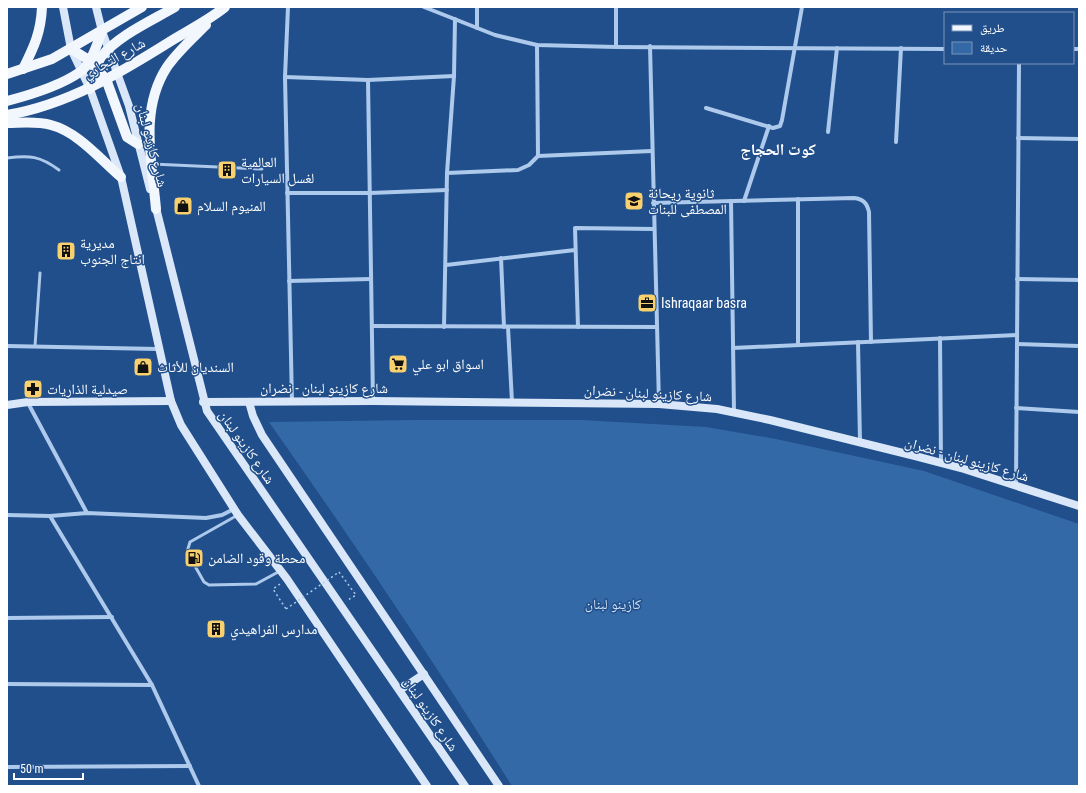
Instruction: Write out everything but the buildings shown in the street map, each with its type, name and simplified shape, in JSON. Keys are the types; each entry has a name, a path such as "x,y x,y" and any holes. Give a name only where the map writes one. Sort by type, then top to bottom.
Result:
{"main road":[{"path":"23,69 37,41 41,24 42,7"},
{"path":"62,7 72,49 80,71 90,89 121,177 158,349 171,401 181,425 236,512 281,570 427,786"},
{"name":"شارع كازينو لبنان","path":"96,7 102,31 129,106 156,209 203,402 212,420 342,605 465,786"},
{"name":"شارع التجاري","path":"7,74 52,59 72,49 142,7"},
{"path":"7,101 47,88 80,71 93,63 118,42 175,7"},
{"path":"156,209 149,121 153,99 158,84 176,55 222,9"},
{"name":"شارع التجاري","path":"7,115 30,110 90,89 222,9"},
{"path":"90,89 93,63 102,31"},
{"path":"72,49 93,63 106,80 127,137 138,144"},
{"path":"7,124 36,123 58,127 84,144 121,177"},
{"path":"7,404 28,402 171,401"},
{"name":"شارع كازينو لبنان - نضران","path":"203,402 373,401 659,404 734,413 770,420 941,463 1079,506"},
{"path":"249,402 252,416 262,435 499,786"},
{"path":"400,690 424,674"}],"street":[{"path":"288,7 285,77 292,402"},
{"path":"424,7 477,28 518,41 537,45 616,47 650,46 944,49"},
{"path":"476,7 477,28"},
{"path":"616,7 616,47"},
{"path":"706,108 769,126 776,127 782,123 802,7"},
{"path":"444,326 447,173 454,76 455,19"},
{"path":"537,45 538,156"},
{"path":"650,46 659,404"},
{"path":"828,132 837,48"},
{"path":"896,142 901,48"},
{"path":"1016,486 1019,64"},
{"path":"285,77 368,80 454,76"},
{"path":"368,80 373,401"},
{"path":"744,201 769,126"},
{"path":"1018,138 1079,139"},
{"path":"447,173 518,170 529,165 538,156 652,151"},
{"path":"287,193 370,193 447,190"},
{"path":"653,203 858,198 866,204 868,208 871,342"},
{"path":"798,199 798,345"},
{"path":"731,201 734,413"},
{"path":"578,327 575,228 654,229"},
{"path":"446,265 576,250"},
{"path":"501,258 512,402"},
{"path":"1017,278 1079,280"},
{"path":"289,281 371,280"},
{"path":"372,326 657,327"},
{"path":"733,348 1017,334"},
{"path":"940,338 941,463"},
{"path":"858,342 860,442"},
{"path":"1017,344 1079,346"},
{"path":"7,346 158,349"},
{"path":"28,402 87,513"},
{"path":"1016,408 1079,412"},
{"path":"7,515 50,516 87,513 206,518 236,512"},
{"path":"50,516 152,685 199,786"},
{"path":"7,618 112,617"},
{"path":"7,684 152,685"},
{"path":"7,767 190,766"}],"lane":[{"path":"7,158 24,156 41,158 59,170"},
{"path":"152,164 262,169"},
{"path":"35,346 40,273"},
{"path":"236,512 190,542 188,546 187,552 204,582 212,586 256,584 281,570"}],"path":[{"path":"273,589 286,609 339,572 356,595 342,605"}],"green space":[{"name":"كازينو لبنان","path":"581,420 706,427 776,439 924,471 1079,524 1079,786 512,786 393,602 269,422"}],"place":[{"name":"العالمية لغسل السيارات","path":"227,170"},
{"name":"ثانوية ريحانة المصطفى للبنات","path":"634,201"},
{"name":"المنيوم السلام","path":"183,206"},
{"name":"مديرية انتاج الجنوب","path":"66,251"},
{"name":"Ishraqaar basra","path":"647,303"},
{"name":"اسواق ابو علي","path":"398,364"},
{"name":"السنديان للأثاث","path":"143,367"},
{"name":"صيدلية الذاريات","path":"33,389"},
{"name":"محطة وقود الضامن","path":"194,558"},
{"name":"مدارس الفراهيدي","path":"216,629"}],"district":[{"name":"كوت الحجاج","path":"778,149"}]}
